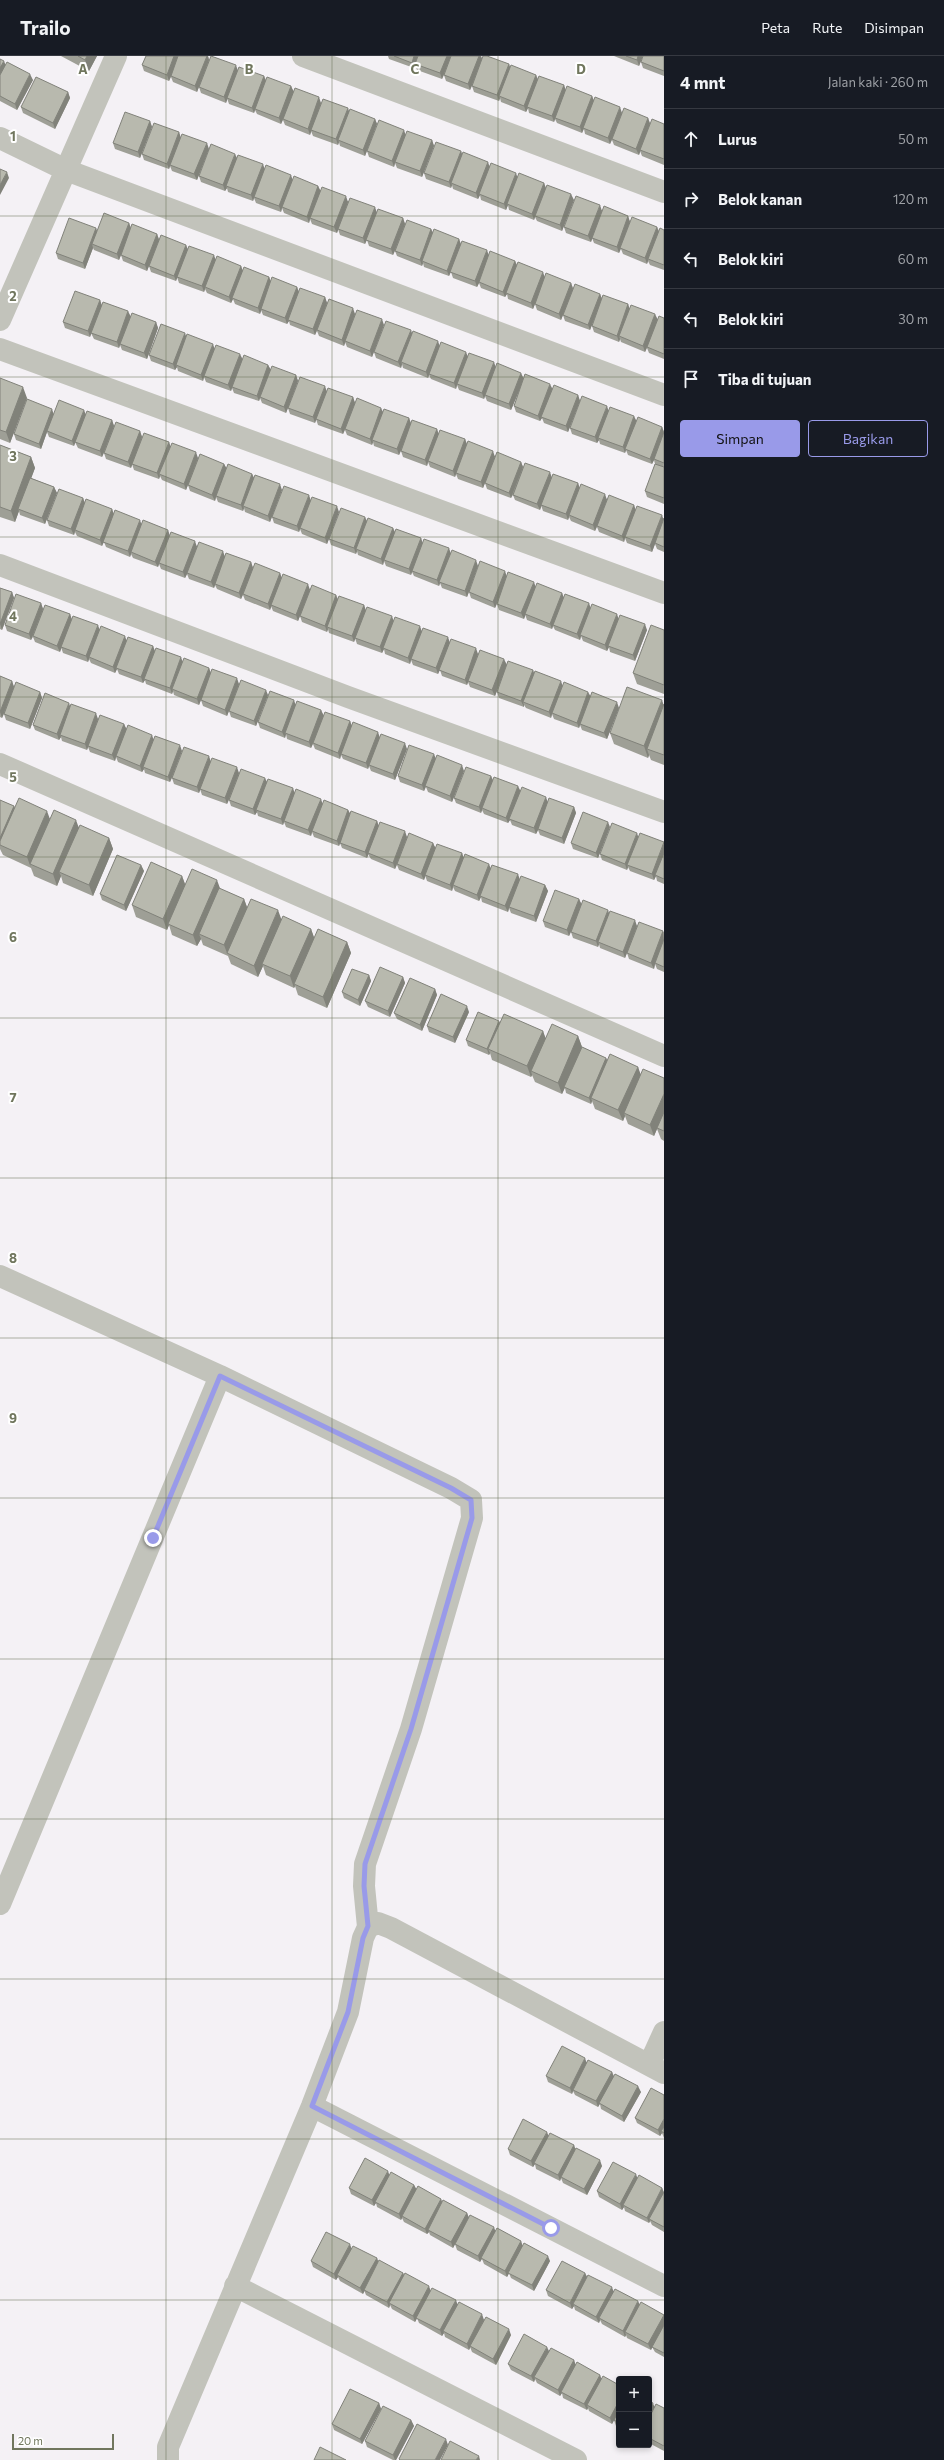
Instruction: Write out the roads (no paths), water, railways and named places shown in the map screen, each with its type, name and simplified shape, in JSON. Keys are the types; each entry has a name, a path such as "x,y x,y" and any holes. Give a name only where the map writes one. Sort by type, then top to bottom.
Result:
{"street":[{"path":"0,320 116,56"},
{"path":"303,56 664,192"},
{"path":"0,138 66,170 664,394"},
{"path":"0,349 664,592"},
{"path":"0,565 348,697 664,812"},
{"path":"0,764 664,1056"},
{"path":"0,1276 220,1376 451,1488 471,1500 472,1518 411,1729 365,1864 364,1886 368,1926 363,1938 348,2012 312,2106 168,2447 168,2460"},
{"path":"0,1904 220,1376"},
{"path":"368,1926 378,1923 391,1928 656,2069 664,2032"},
{"path":"312,2106 664,2286"},
{"path":"235,2286 576,2460"}]}
